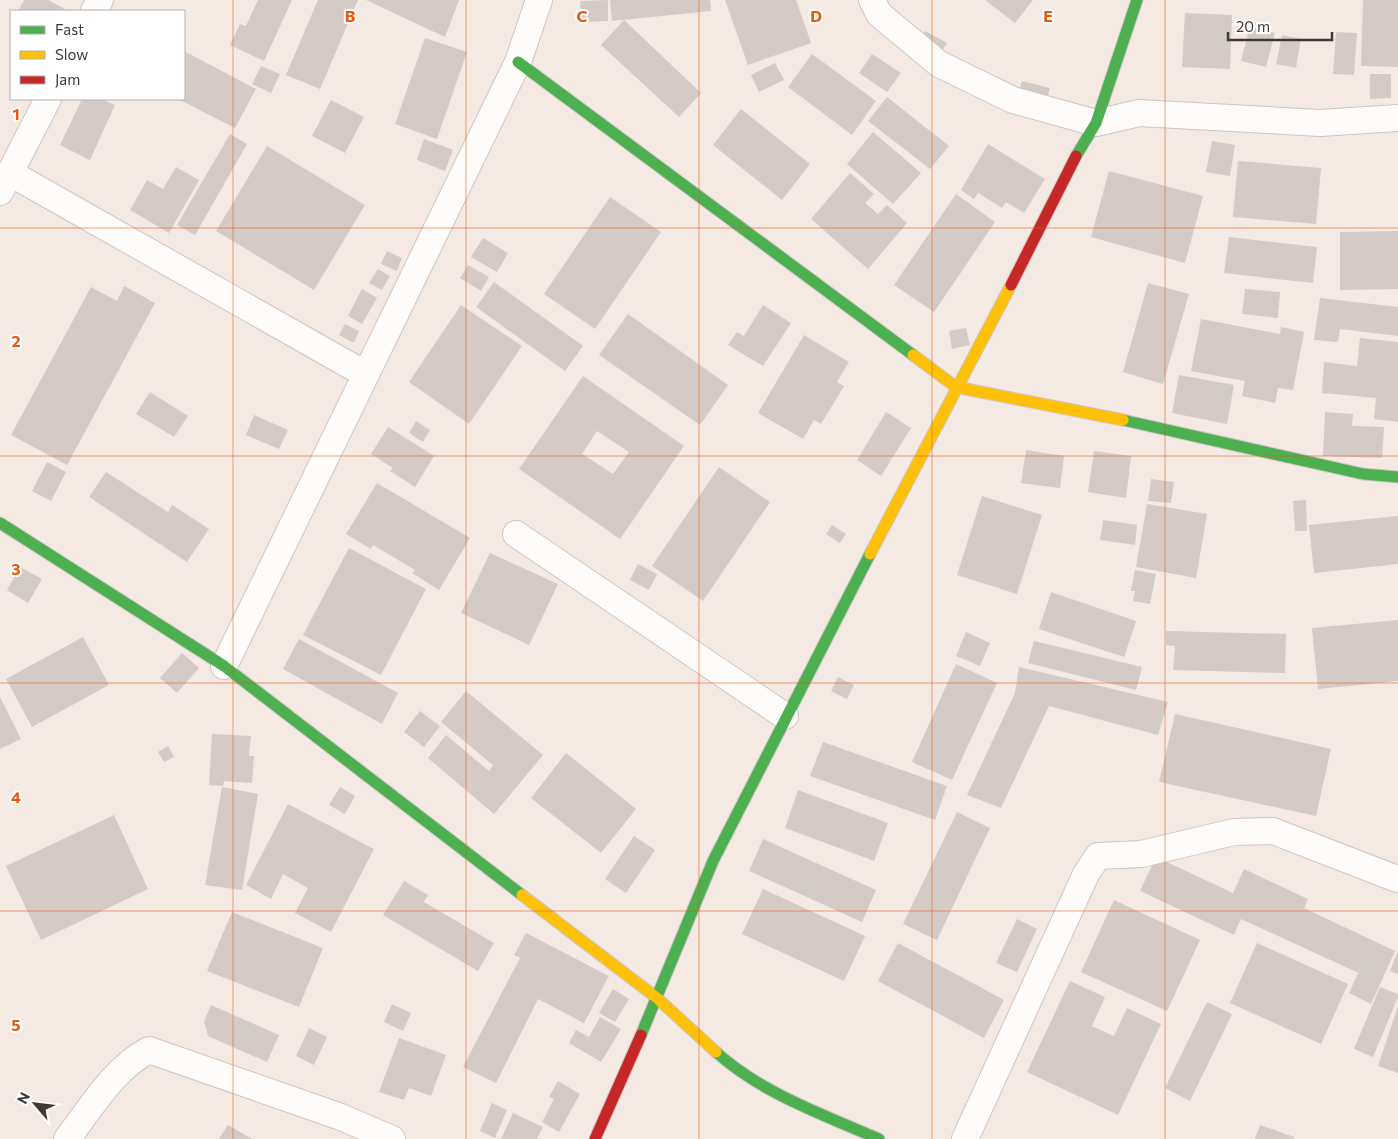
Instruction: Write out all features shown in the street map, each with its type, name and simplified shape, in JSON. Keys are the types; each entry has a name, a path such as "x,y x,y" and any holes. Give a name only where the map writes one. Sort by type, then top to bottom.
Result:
{"street":[{"path":"224,666 518,62 539,0"},
{"path":"872,0 879,14 939,64 1013,100 1096,123 1140,113 1320,123 1398,118"},
{"path":"595,1139 713,861 785,716 956,387 1026,257 1072,162 1096,123 1137,0"},
{"path":"518,62 956,387 1141,424 1363,474 1398,477"},
{"path":"47,100 5,182 365,374"},
{"path":"0,523 224,666 656,998 728,1063 786,1098 879,1139"},
{"path":"516,534 785,716"},
{"path":"965,1139 1086,874 1098,856 1140,854 1234,832 1273,831 1397,879"},
{"path":"67,1139 118,1074 133,1058 149,1050 341,1117 392,1139"}],"building":[{"path":"24,0 48,0 65,9 64,10 19,10"},
{"path":"258,0 292,0 264,61 230,45 240,24 246,26"},
{"path":"318,0 358,0 320,89 286,75"},
{"path":"366,0 459,0 445,37"},
{"path":"608,0 608,21 581,22 580,1"},
{"path":"610,0 710,0 711,11 612,21"},
{"path":"725,0 796,0 811,43 748,65"},
{"path":"985,0 1033,0 1015,23"},
{"path":"1363,0 1398,0 1398,67 1361,66"},
{"path":"1185,13 1232,15 1230,69 1182,67"},
{"path":"624,20 701,93 679,117 601,45"},
{"path":"1250,26 1275,33 1266,67 1241,61"},
{"path":"925,31 947,43 938,57 917,45"},
{"path":"1336,32 1357,33 1354,75 1333,74"},
{"path":"1282,35 1301,39 1296,68 1276,64"},
{"path":"425,38 467,52 437,139 395,124"},
{"path":"185,52 256,89 235,128 180,100 185,100"},
{"path":"812,54 876,101 852,135 788,87"},
{"path":"872,54 901,73 887,92 859,73"},
{"path":"775,63 784,80 759,92 751,75"},
{"path":"261,66 280,74 271,93 252,84"},
{"path":"1370,74 1391,74 1391,98 1370,99"},
{"path":"1022,81 1050,88 1045,104 1017,96"},
{"path":"887,97 949,146 930,169 868,121"},
{"path":"82,100 103,100 115,105 90,160 60,145"},
{"path":"331,100 364,117 345,153 312,136"},
{"path":"741,109 810,164 782,200 713,145"},
{"path":"873,132 921,173 893,204 847,164"},
{"path":"230,134 247,144 195,235 177,225"},
{"path":"424,139 453,150 445,171 417,160"},
{"path":"1212,141 1235,145 1230,176 1206,172"},
{"path":"988,144 1045,179 1024,213 1006,202 1002,208 978,193 974,199 961,190"},
{"path":"267,146 365,205 314,290 216,231"},
{"path":"1238,161 1321,168 1316,224 1233,217"},
{"path":"176,167 199,180 169,233 130,210 147,180 163,189"},
{"path":"1109,171 1203,196 1185,263 1091,237"},
{"path":"850,173 874,194 865,203 878,214 887,205 907,223 868,269 811,219"},
{"path":"956,194 995,222 934,312 894,285"},
{"path":"610,197 661,232 595,329 544,294"},
{"path":"1398,231 1398,289 1340,290 1340,232"},
{"path":"1229,237 1317,247 1313,283 1224,273"},
{"path":"483,238 508,253 497,272 471,257"},
{"path":"387,251 402,258 397,271 381,264"},
{"path":"468,265 489,277 481,291 460,278"},
{"path":"378,269 390,276 382,290 369,283"},
{"path":"494,282 583,346 565,371 476,307"},
{"path":"1148,283 1189,294 1163,384 1123,372"},
{"path":"124,286 155,303 67,465 11,435 91,287 117,301"},
{"path":"362,289 377,298 362,324 348,316"},
{"path":"1245,289 1280,292 1278,318 1242,314"},
{"path":"1320,298 1398,307 1398,336 1340,329 1338,342 1314,340"},
{"path":"461,305 522,346 469,424 409,382"},
{"path":"763,305 791,323 763,366 728,345 737,332 744,336"},
{"path":"628,314 728,385 700,425 599,355"},
{"path":"1201,319 1280,334 1281,327 1304,332 1293,390 1278,388 1275,403 1242,396 1245,381 1191,371"},
{"path":"345,324 359,331 354,343 339,335"},
{"path":"966,328 970,345 952,349 949,331"},
{"path":"804,335 849,362 837,382 844,386 821,424 814,420 803,439 758,413"},
{"path":"1360,338 1398,342 1398,422 1374,419 1376,398 1322,393 1324,362 1357,366"},
{"path":"1179,375 1234,385 1227,424 1172,413"},
{"path":"583,376 684,446 620,539 519,469","holes":["597,431 629,452 613,474 582,454"]},
{"path":"150,392 188,416 174,437 136,414"},
{"path":"886,412 911,428 881,476 857,460"},
{"path":"1325,412 1353,414 1352,426 1384,427 1382,458 1323,456"},
{"path":"254,415 288,430 279,449 246,435"},
{"path":"416,421 430,430 423,442 409,433"},
{"path":"388,427 434,456 415,487 390,471 393,468 371,454"},
{"path":"1026,450 1064,456 1060,488 1021,483"},
{"path":"1094,451 1131,456 1126,498 1088,492"},
{"path":"47,462 66,472 51,501 32,491"},
{"path":"719,467 770,502 703,601 652,566"},
{"path":"106,472 168,512 172,505 209,529 187,562 89,497"},
{"path":"1151,479 1174,482 1171,503 1148,501"},
{"path":"377,483 470,538 439,590 412,573 415,570 373,545 371,549 346,534"},
{"path":"982,496 1042,515 1017,594 957,575"},
{"path":"1306,500 1307,531 1295,531 1293,501"},
{"path":"1147,504 1207,514 1196,578 1136,567"},
{"path":"1398,516 1398,564 1314,573 1309,525"},
{"path":"1103,520 1137,525 1135,545 1100,540"},
{"path":"832,525 846,534 840,543 826,534"},
{"path":"349,548 426,589 381,675 303,635"},
{"path":"490,553 558,584 529,645 461,613"},
{"path":"638,564 657,574 649,590 630,580"},
{"path":"20,567 42,579 28,603 7,590"},
{"path":"1135,570 1156,574 1150,604 1133,601 1135,591 1131,591"},
{"path":"1051,592 1136,621 1124,657 1039,629"},
{"path":"1398,620 1398,681 1318,689 1312,628"},
{"path":"1166,631 1286,634 1285,673 1173,670 1175,646 1166,645"},
{"path":"966,632 990,643 980,666 956,656"},
{"path":"83,637 109,685 32,727 6,679"},
{"path":"299,639 398,693 382,724 283,669"},
{"path":"1034,641 1142,667 1136,690 1028,663"},
{"path":"182,653 199,668 177,693 160,678"},
{"path":"956,664 997,683 952,780 912,762"},
{"path":"1019,667 1168,702 1158,735 1049,706 1001,808 967,795 1015,693"},
{"path":"838,677 854,685 847,699 831,691"},
{"path":"466,691 543,755 494,814 428,758 446,735 489,771 493,765 441,722"},
{"path":"0,697 21,739 0,749"},
{"path":"420,711 440,726 424,747 404,732"},
{"path":"1175,714 1331,749 1316,816 1159,782"},
{"path":"212,734 251,736 249,756 254,756 252,783 224,781 223,786 209,785"},
{"path":"823,742 947,786 935,820 810,776"},
{"path":"168,746 174,757 164,762 158,752"},
{"path":"566,753 636,809 601,853 531,798"},
{"path":"222,787 258,794 242,890 205,885"},
{"path":"340,787 355,796 345,814 329,805"},
{"path":"798,790 888,823 874,861 785,828"},
{"path":"288,804 374,849 331,932 295,913 308,888 283,874 271,899 246,885"},
{"path":"957,812 990,828 937,940 903,924"},
{"path":"114,815 148,889 41,940 6,866"},
{"path":"634,836 655,850 626,893 605,879"},
{"path":"763,839 876,890 862,922 749,871"},
{"path":"1156,857 1233,893 1244,869 1308,899 1304,908 1395,951 1371,1004 1349,993 1358,973 1376,981 1241,919 1234,935 1140,891"},
{"path":"404,881 428,895 424,902 494,943 478,971 383,915"},
{"path":"763,889 865,936 844,981 742,934"},
{"path":"1114,900 1200,940 1167,1011 1081,972"},
{"path":"232,912 323,948 299,1007 207,971"},
{"path":"1017,919 1037,929 1017,972 996,963"},
{"path":"526,933 609,976 584,1023 538,999 496,1083 463,1067 520,958 514,955"},
{"path":"898,943 1004,1000 984,1038 878,981"},
{"path":"1257,943 1348,984 1321,1044 1230,1003"},
{"path":"1398,951 1398,974 1390,971"},
{"path":"1070,981 1105,997 1092,1026 1114,1036 1127,1008 1161,1024 1118,1115 1027,1072"},
{"path":"1380,987 1398,994 1398,997 1373,1057 1354,1049"},
{"path":"613,989 629,999 615,1022 599,1013"},
{"path":"1207,1002 1232,1014 1190,1101 1165,1088"},
{"path":"392,1004 411,1013 403,1031 384,1022"},
{"path":"211,1005 279,1035 267,1062 208,1036 204,1022"},
{"path":"1398,1006 1398,1073 1378,1066"},
{"path":"600,1017 621,1029 601,1062 569,1043 576,1030 589,1037"},
{"path":"309,1028 327,1037 314,1065 296,1056"},
{"path":"399,1038 446,1055 431,1096 409,1088 404,1100 379,1092"},
{"path":"558,1081 580,1094 559,1132 542,1122 554,1099 549,1097"},
{"path":"492,1103 507,1110 495,1138 480,1131"},
{"path":"513,1113 543,1127 537,1139 501,1139"},
{"path":"228,1125 252,1139 219,1139"},
{"path":"1260,1125 1294,1137 1294,1139 1255,1139"}],"traffic: fast":[{"path":"1076,156 1096,123 1137,0"},
{"path":"518,62 913,355"},
{"path":"1123,420 1363,474 1398,477"},
{"path":"0,523 224,666 522,895"},
{"path":"641,1035 713,861 870,554"},
{"path":"716,1052 734,1067 773,1091 815,1112 879,1139"}],"traffic: slow":[{"path":"870,554 1011,285"},
{"path":"913,355 956,387 1123,420"},
{"path":"522,895 657,998 716,1052"}],"traffic: jam":[{"path":"1011,285 1076,156"},
{"path":"595,1139 641,1035"}]}
